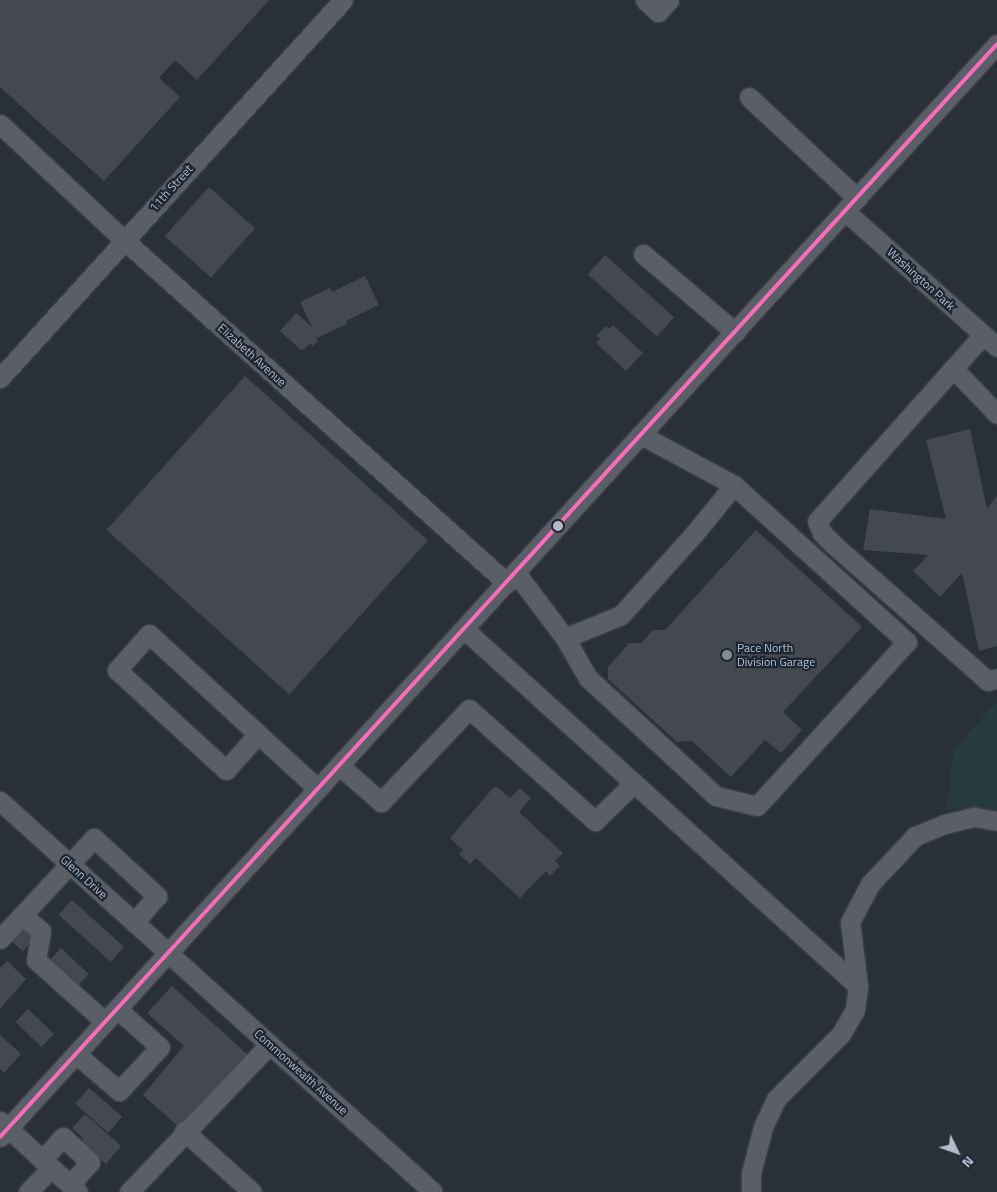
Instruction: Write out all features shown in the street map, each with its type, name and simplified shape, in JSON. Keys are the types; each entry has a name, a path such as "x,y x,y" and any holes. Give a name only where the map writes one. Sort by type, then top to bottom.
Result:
{"street":[{"name":"11th Street","path":"0,378 343,0"},
{"path":"28,1192 47,1164 62,1137 90,1162 74,1188 47,1164 3,1129 111,1016 997,44"},
{"name":"Washington Park","path":"749,97 851,204 990,341"},
{"name":"Elizabeth Avenue","path":"0,124 124,240 511,578 565,638 588,678 716,796 757,806 907,642 734,485"},
{"path":"643,254 735,332"},
{"path":"990,341 953,368 820,516 818,526 833,544 988,681 997,678"},
{"path":"953,368 997,414"},
{"path":"565,638 620,616 694,534 734,485 641,435"},
{"path":"464,629 858,986"},
{"path":"258,734 226,770 117,670 149,634 318,789"},
{"path":"340,766 380,802 469,709 595,821 634,783"},
{"name":"Glenn Drive","path":"0,801 168,953"},
{"path":"751,1192 751,1173 763,1127 776,1099 841,1034 855,1010 858,986 850,922 870,884 915,836 945,824 974,817 997,821"},
{"path":"0,940 94,838 158,896 134,922"},
{"path":"22,915 41,932 36,960 111,1016 160,1047 120,1091 76,1054"},
{"name":"Commonwealth Avenue","path":"168,953 433,1192"},
{"path":"129,1192 184,1132 270,1044"},
{"path":"184,1132 252,1192"}],"green space":[{"path":"997,701 997,810 946,809 954,750"}],"building":[{"path":"0,0 269,0 197,80 175,60 159,78 180,97 104,181 0,87"},
{"path":"209,187 255,228 211,278 165,236"},
{"path":"605,255 674,317 657,337 588,274"},
{"path":"365,276 379,305 346,321 347,324 317,338 316,336 315,337 318,340 313,346 310,343 302,351 280,331 296,313 312,327 300,302 330,288 332,292"},
{"path":"613,325 643,353 626,371 596,343 600,339 596,336 606,326 609,329"},
{"path":"245,376 428,541 289,694 106,530"},
{"path":"970,429 987,509 997,495 997,646 979,651 962,573 940,597 913,571 928,555 863,550 870,509 946,519 926,440"},
{"name":"Pace North Division Garage","path":"756,530 862,627 783,712 802,730 781,753 765,740 731,777 692,741 677,742 608,679 608,667 629,643 641,643 653,630 665,630"},
{"path":"497,787 510,798 520,788 531,798 519,812 563,853 555,861 560,866 550,876 546,871 520,898 476,858 470,864 459,854 463,850 450,838 493,788"},
{"path":"72,900 124,947 111,962 59,915"},
{"path":"23,923 37,936 23,951 9,938"},
{"path":"61,948 89,974 73,991 45,965"},
{"path":"7,961 26,979 0,1009 0,968"},
{"path":"172,986 249,1056 182,1130 143,1095 184,1046 147,1013"},
{"path":"28,1009 54,1034 41,1047 15,1022"},
{"path":"0,1035 21,1054 4,1073 0,1069"},
{"path":"89,1088 122,1117 108,1133 75,1104"},
{"path":"85,1114 121,1146 106,1164 83,1144 82,1137 72,1128"}],"transit line":[{"path":"0,1137 997,44"}],"place":[{"name":"Pace North Division Garage","path":"727,655"}]}
